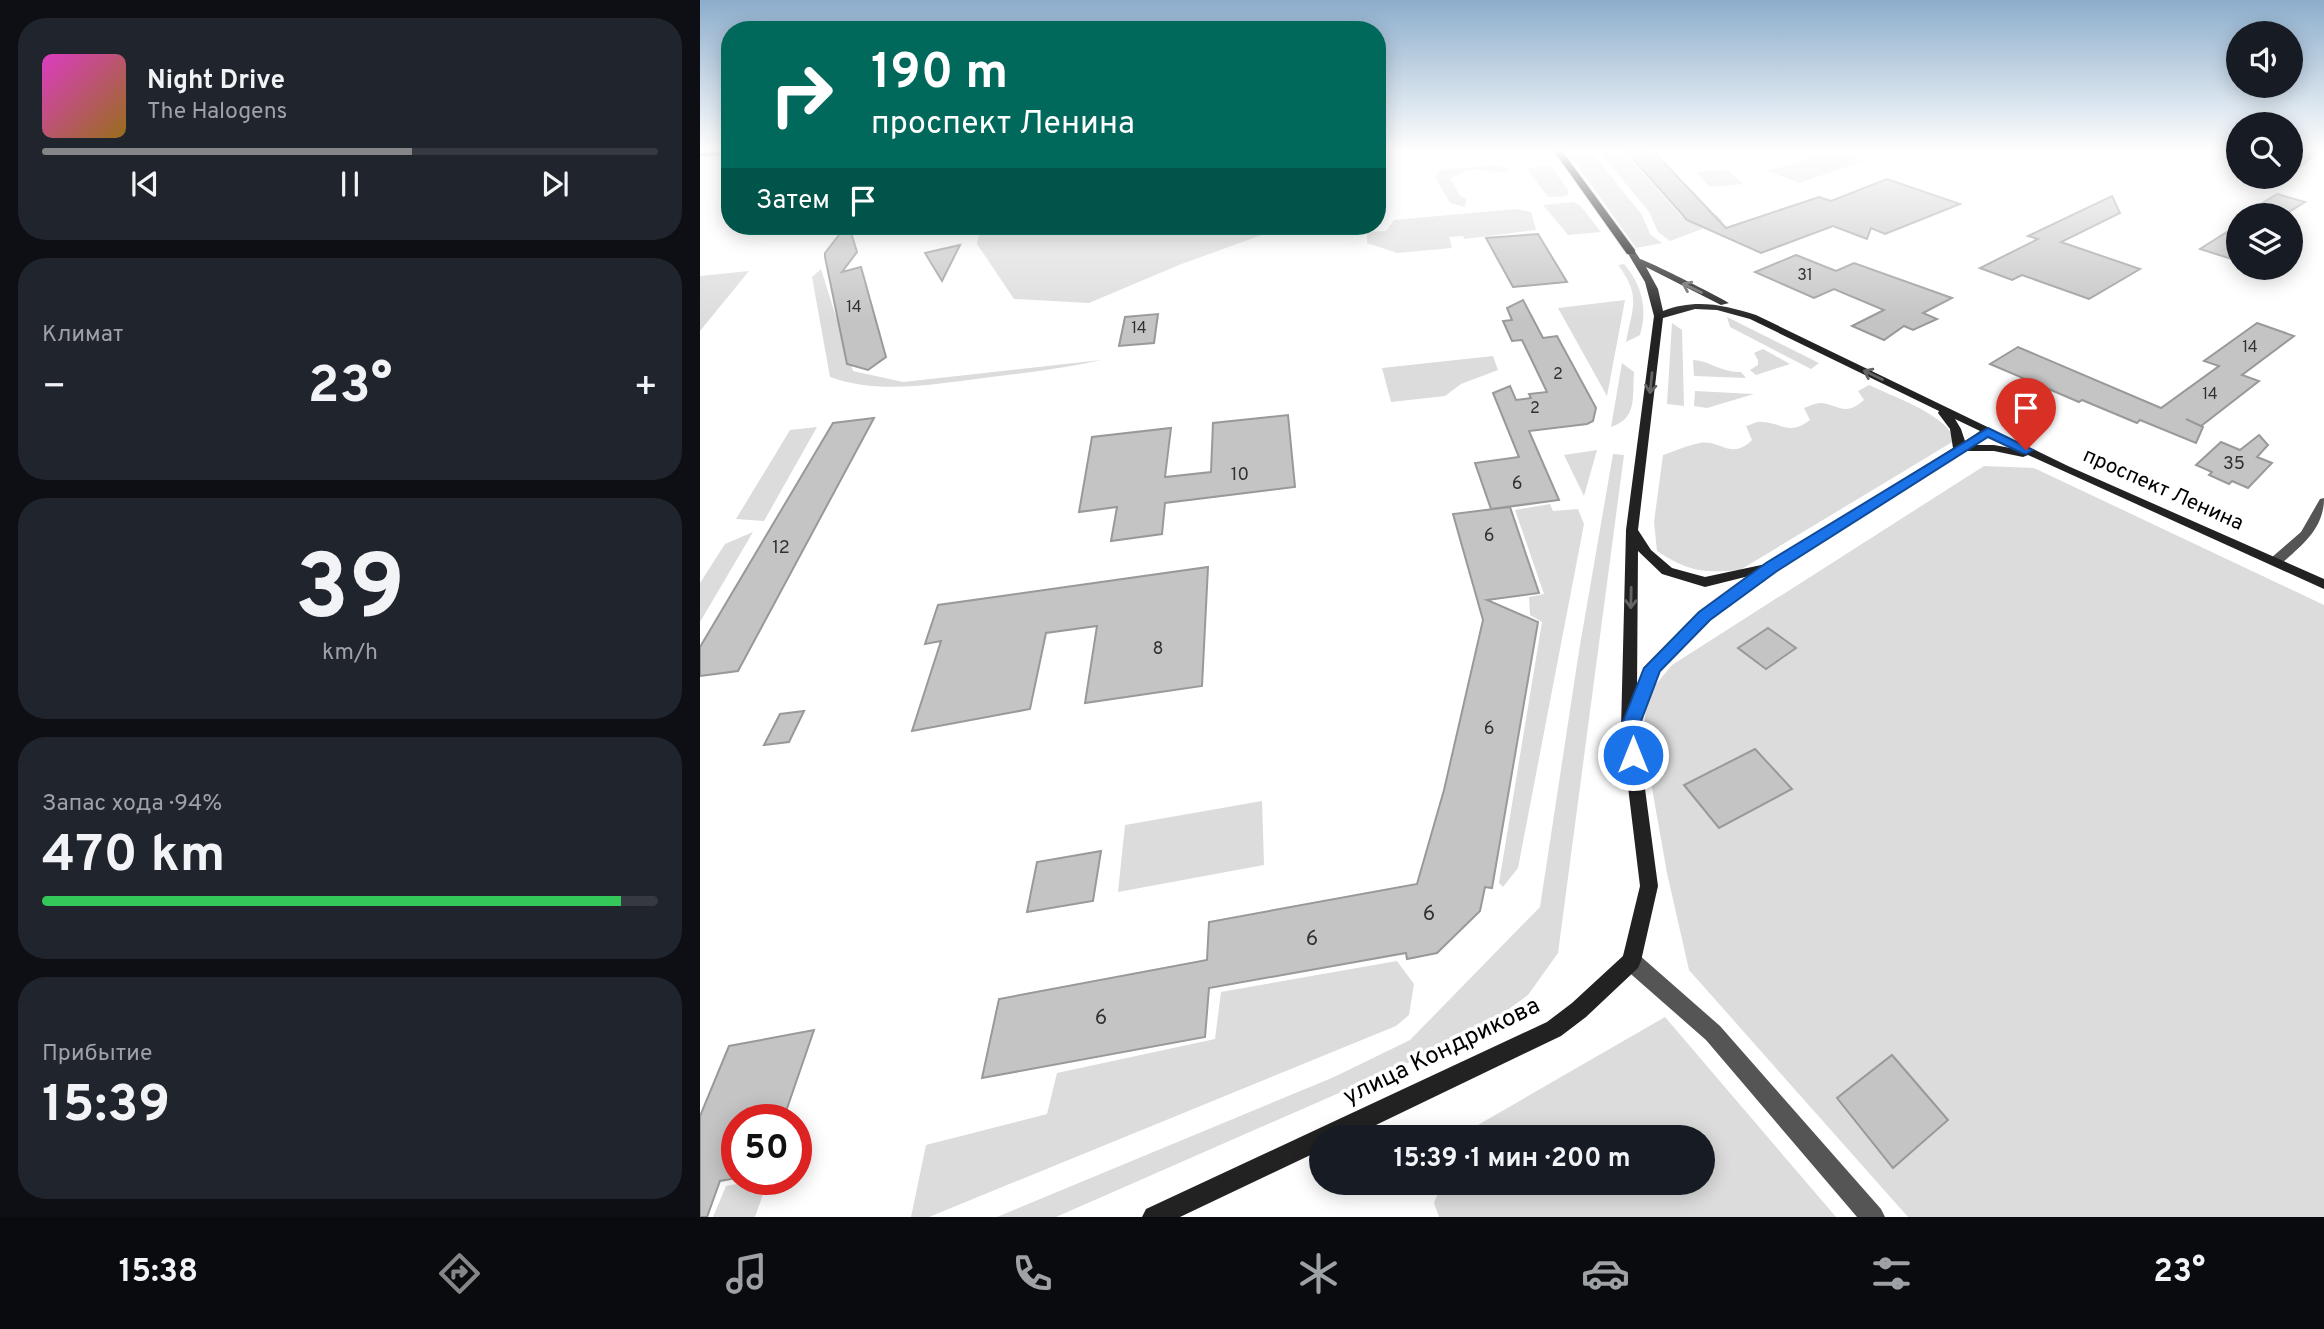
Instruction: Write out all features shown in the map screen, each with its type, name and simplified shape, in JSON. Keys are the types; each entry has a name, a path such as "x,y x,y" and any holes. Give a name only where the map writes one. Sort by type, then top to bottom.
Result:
{"main road":[{"path":"1599,208 1651,280 1658,298 1659,316 1632,530 1629,729 1649,886 1631,961"},
{"path":"1631,252 1657,271 1753,317"},
{"path":"1659,316 1680,307 1701,305 1753,317"},
{"name":"проспект Ленина","path":"1753,317 2064,468 2324,584"},
{"path":"1934,405 1955,424 1959,435 1959,448"},
{"path":"1629,729 1653,668 1704,616 1771,567 1988,431"},
{"path":"1959,448 1994,448 2021,453 2064,468"},
{"path":"1632,530 1646,553 1667,571 1705,582 1771,567"},
{"name":"улица Кондрикова","path":"1350,1125 1554,1029 1579,1010 1631,961"},
{"name":"улица Кондрикова","path":"1154,1217 1309,1144"}],"street":[{"path":"2276,561 2306,535 2324,502"},
{"path":"1631,961 1713,1033 1873,1217"}],"shaded area":[{"path":"1545,208 1582,208 1601,232 1568,235"},
{"path":"1607,208 1636,208 1650,234 1662,243 1636,248"},
{"path":"1646,208 1674,208 1682,217 1715,214 1723,221 1670,241 1658,232"},
{"path":"1516,209 1531,212 1536,230 1464,239 1463,236 1449,237 1452,248 1397,253 1367,243 1367,235 1386,235 1394,220"},
{"path":"979,235 1262,235 1179,265 1089,303 1014,299 977,244"},
{"path":"1624,264 1639,289 1643,307 1640,335 1626,342 1633,302 1630,285 1618,265"},
{"path":"821,269 853,371 903,382 1101,360 907,386 868,386 830,377 812,277"},
{"path":"749,271 700,331 700,276"},
{"path":"1625,300 1607,396 1558,308"},
{"path":"1727,317 1819,363 1811,369 1730,327"},
{"path":"1672,323 1682,330 1684,406 1667,404"},
{"path":"1763,349 1790,364 1756,375 1750,370 1758,365 1754,353"},
{"path":"1493,356 1498,370 1461,384 1445,396 1391,402 1382,368"},
{"path":"1693,360 1728,371 1741,372 1746,378 1694,376"},
{"path":"1622,363 1634,372 1632,406 1626,418 1611,427"},
{"path":"1869,385 1932,415 1943,423 1954,441 1740,570 1716,571 1688,567 1657,551 1654,522 1663,455 1700,443 1738,449 1752,440 1746,426 1760,422 1791,428 1803,425 1810,420 1804,408 1821,403 1842,409 1852,408 1864,400 1858,391"},
{"path":"1695,391 1754,394 1707,408 1694,406"},
{"path":"817,427 764,521 736,519 790,430"},
{"path":"1597,450 1584,496 1564,455"},
{"path":"1613,454 1624,455 1558,953 1528,995 1476,1033 1056,1217 997,1217 1334,1077 1410,1040 1540,907 1579,651"},
{"path":"1984,466 2034,468 2324,605 2324,1217 1908,1217 1689,970 1667,873 1644,743 1646,696 1672,665"},
{"path":"1550,504 1553,511 1578,509 1584,524 1518,868 1503,887 1499,883 1542,622 1530,615 1529,597 1544,594 1515,510"},
{"path":"753,532 700,622 700,583 725,544"},
{"path":"1262,801 1264,865 1118,892 1125,825"},
{"path":"1397,961 1414,984 1409,1015 1396,1026 929,1217 911,1217 926,1145 1047,1114 1057,1073 1215,1039 1221,992"},
{"path":"1665,1017 1836,1217 1439,1217 1434,1203 1437,1195 1715,1195 1715,1125 1478,1125"},
{"path":"722,1195 763,1195 755,1217 713,1217"}],"building":[{"path":"1676,208 1707,208 1726,228 1787,208 1951,208 1885,234 1871,228 1867,239 1833,226 1761,253 1687,220"},
{"path":"2087,208 2118,208 2120,213 2061,242 2140,269 2089,299 2022,275 2012,280 1980,268 2038,239 2028,236"},
{"path":"2226,233 2226,257 2200,249"},
{"path":"1538,234 1567,282 1513,287 1486,238"},
{"path":"839,235 852,235 857,252 842,272 861,267 886,357 868,370 847,364 825,253"},
{"path":"960,245 942,281 925,253"},
{"path":"1796,255 1836,271 1854,263 1952,298 1923,313 1937,319 1913,330 1904,326 1884,340 1852,326 1884,310 1834,289 1814,298 1755,272"},
{"path":"1523,300 1543,338 1557,336 1596,408 1593,421 1587,424 1529,431 1559,500 1491,509 1475,463 1519,457 1493,393 1510,386 1516,400 1531,398 1529,394 1547,392 1522,340 1512,341 1503,321 1512,320 1507,308"},
{"path":"1158,314 1154,343 1119,346 1125,317"},
{"path":"2257,323 2294,336 2242,375 2259,381 2201,426 2186,419 2203,427 2196,443 2140,420 2137,423 2082,400 2079,402 1990,364 2018,347 2161,408 2219,366 2204,361"},
{"path":"1288,415 1295,487 1165,503 1162,534 1111,541 1117,507 1079,512 1092,437 1171,428 1165,477 1211,472 1213,423"},
{"path":"874,418 738,671 700,676 700,647 833,423"},
{"path":"2259,435 2268,445 2257,457 2272,463 2248,488 2232,481 2229,484 2209,475 2212,472 2196,465 2221,442 2240,450"},
{"path":"1510,507 1539,593 1487,600 1538,622 1492,888 1485,887 1480,911 1437,953 1407,959 1406,953 1209,988 1205,1037 982,1078 999,999 1207,960 1209,922 1417,884 1444,790 1483,620 1453,514"},
{"path":"1208,567 1202,686 1085,703 1097,626 1046,633 1030,709 912,731 941,641 925,644 938,605"},
{"path":"1768,628 1796,648 1766,669 1738,648"},
{"path":"804,711 789,742 764,745 780,714"},
{"path":"1755,749 1792,789 1719,828 1684,785"},
{"path":"1101,851 1093,901 1027,912 1037,862"},
{"path":"814,1030 789,1104 721,1104 721,1181 707,1217 700,1217 700,1116 729,1046"},
{"path":"1892,1055 1948,1120 1893,1168 1837,1098"}],"route":[{"path":"1633,755 1629,729 1653,668 1704,616 1771,567 1988,431 2026,450"}]}
